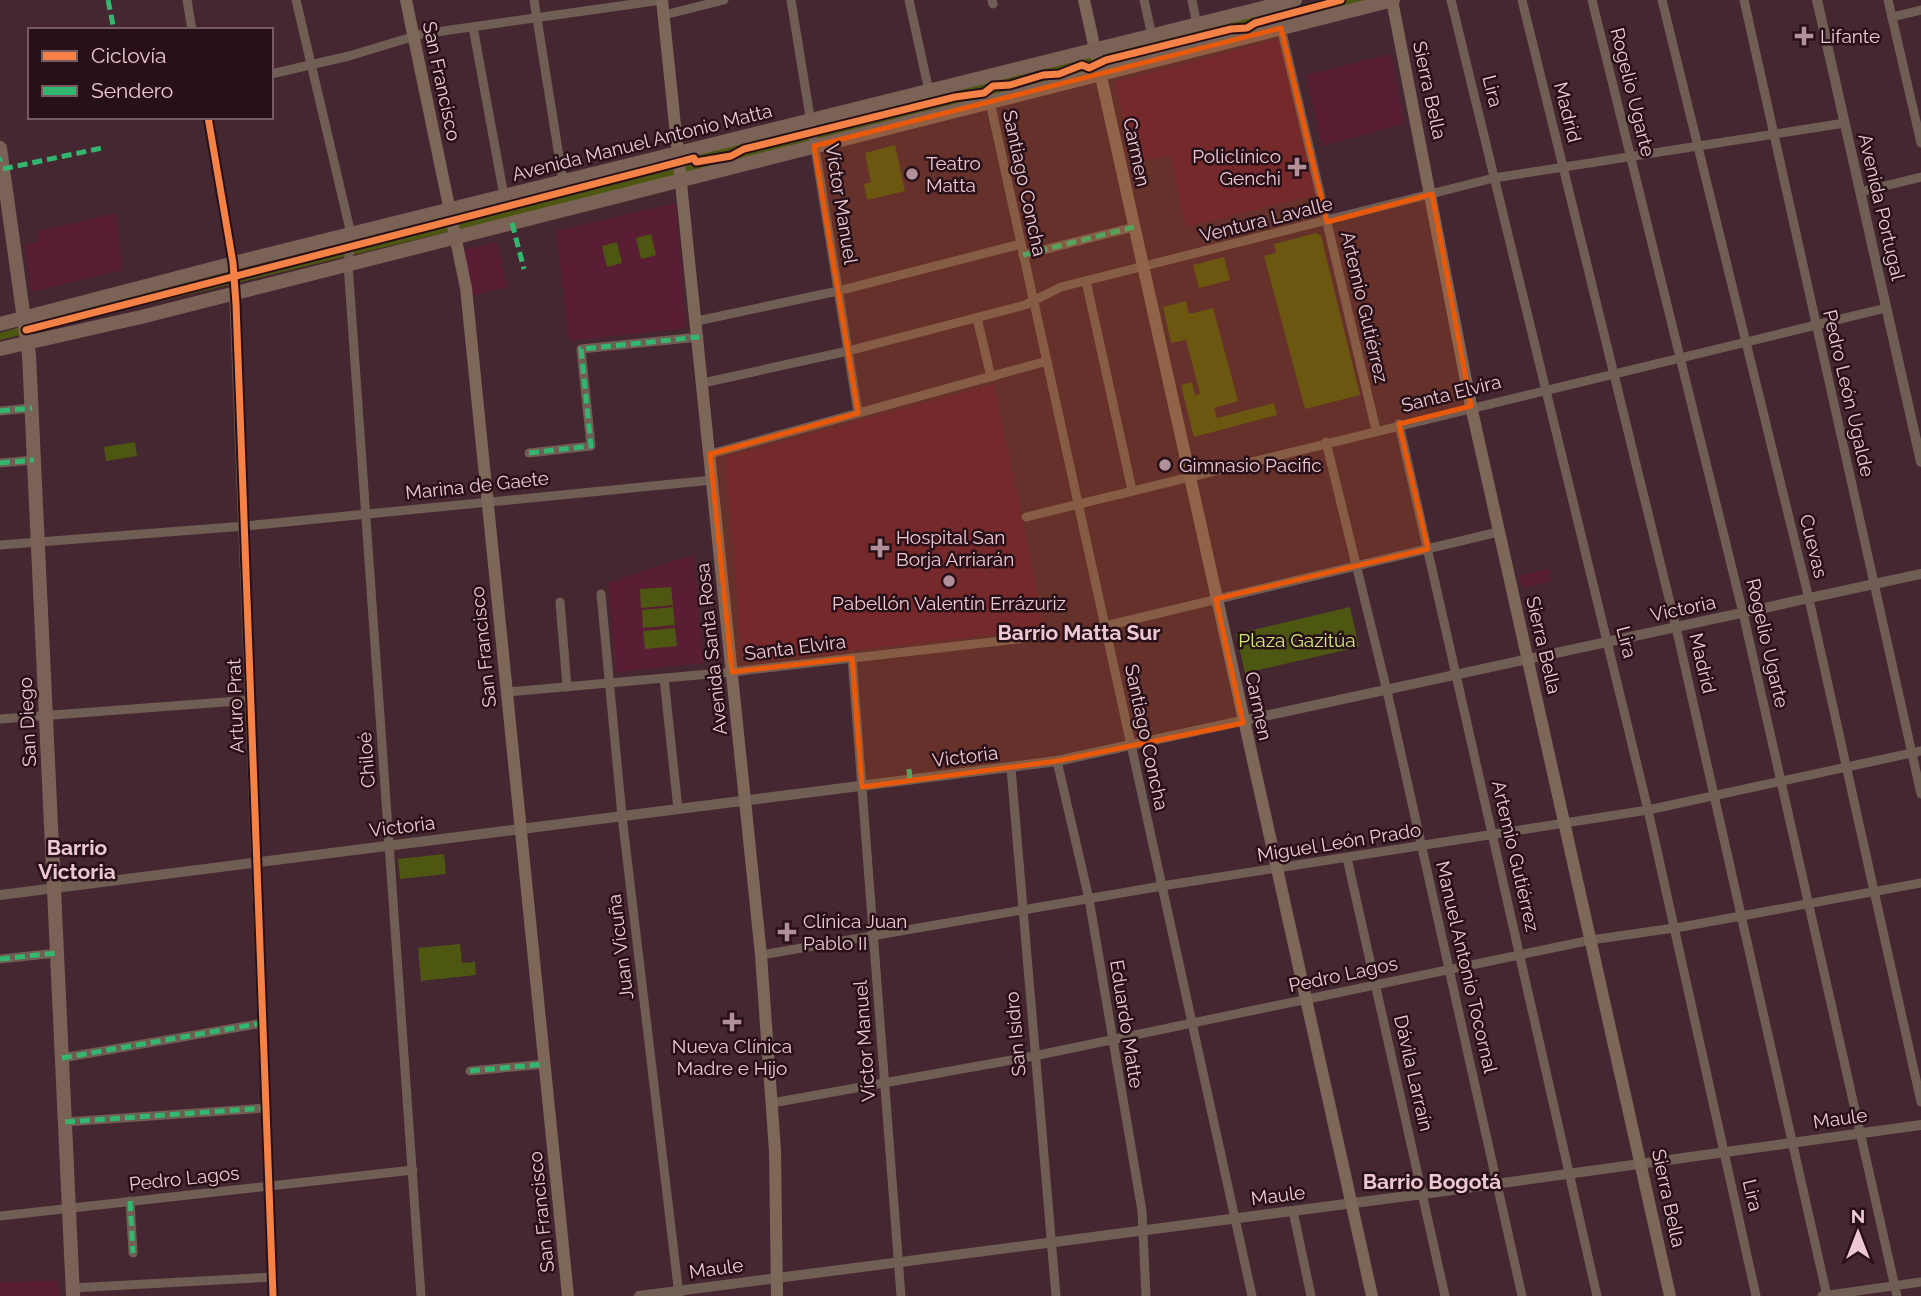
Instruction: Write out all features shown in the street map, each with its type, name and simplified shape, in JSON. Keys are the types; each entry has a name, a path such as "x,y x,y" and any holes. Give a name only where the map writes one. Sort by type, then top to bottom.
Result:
{"main road":[{"name":"San Francisco","path":"406,0 466,288 568,1296"},
{"name":"Avenida Santa Rosa","path":"662,0 683,181 761,955 772,1103 778,1296"},
{"name":"Carmen","path":"1084,0 1372,1296"},
{"name":"Avenida Manuel Antonio Matta","path":"0,324 563,180 1197,25 1241,7 1295,0"},
{"path":"0,349 683,181 1392,0"},
{"name":"Sierra Bella","path":"1392,0 1498,532 1566,823 1670,1296"},
{"path":"936,90 949,113"},
{"name":"San Diego","path":"0,148 4,211 28,344 72,1292"}],"street":[{"path":"187,0 192,28"},
{"name":"Chiloé","path":"296,0 351,234 348,264 421,1296"},
{"path":"534,0 563,180"},
{"path":"273,74 413,36 662,0"},
{"path":"664,15 724,0"},
{"name":"Víctor Manuel","path":"790,0 858,413"},
{"path":"909,0 936,90"},
{"path":"1144,0 1152,36"},
{"path":"1192,0 1197,25"},
{"name":"Lira","path":"1451,0 1648,810 1756,1296"},
{"name":"Madrid","path":"1522,0 1716,797 1826,1296"},
{"name":"Rogelio Ugarte","path":"1592,0 1744,613 1896,1291"},
{"name":"Cuevas","path":"1662,0 1809,599 1921,1102"},
{"name":"Pedro León Ugalde","path":"1744,0 1874,584 1916,752 1921,794"},
{"name":"Avenida Portugal","path":"1817,0 1921,462"},
{"path":"1888,0 1921,143"},
{"path":"1892,17 1921,10"},
{"path":"473,27 504,196"},
{"name":"Artemio Gutiérrez","path":"1282,28 1376,430"},
{"name":"Santiago Concha","path":"990,102 1252,1296"},
{"name":"Arturo Prat","path":"208,119 236,292 273,1296"},
{"name":"Ventura Lavalle","path":"703,383 848,351 978,318 1025,305 1051,290 1494,178 1845,123"},
{"path":"1860,192 1921,177"},
{"path":"1023,255 1134,227"},
{"path":"697,321 838,290 1021,244"},
{"path":"1086,281 1132,490"},
{"name":"Santa Elvira","path":"1026,517 1545,388 1886,308"},
{"path":"978,318 991,377"},
{"path":"528,453 591,446 581,349 699,337"},
{"path":"710,453 1047,361"},
{"path":"0,411 32,408"},
{"name":"Artemio Gutiérrez","path":"1399,424 1597,1296"},
{"name":"Manuel Antonio Tocornal","path":"1326,442 1387,691 1522,1296"},
{"path":"0,463 34,460"},
{"name":"Marina de Gaete","path":"0,545 245,526 713,480"},
{"path":"1105,626 1498,532"},
{"name":"Victoria","path":"0,895 1058,761 1921,574"},
{"name":"Juan Vicuña","path":"601,594 622,816 679,1293"},
{"path":"560,602 567,687"},
{"name":"Santa Elvira","path":"507,692 732,672 1044,636"},
{"name":"Víctor Manuel","path":"852,658 901,1296"},
{"path":"664,678 678,809"},
{"path":"0,719 46,718 251,700"},
{"name":"Miguel León Prado","path":"761,955 1162,886 1648,810 1783,783 1916,752"},
{"name":"Eduardo Matte","path":"1058,761 1089,899 1142,1211 1146,1296"},
{"name":"San Isidro","path":"1011,768 1056,1296"},
{"path":"909,769 910,781"},
{"name":"Dávila Larraín","path":"1347,858 1445,1296"},
{"name":"Pedro Lagos","path":"772,1103 1034,1056 1591,940 1921,883"},
{"path":"0,959 57,954"},
{"path":"62,1058 263,1023"},
{"path":"471,1071 545,1064"},
{"path":"65,1122 266,1108"},
{"name":"Maule","path":"639,1296 679,1293 1423,1194 1921,1125"},
{"name":"Pedro Lagos","path":"0,1216 413,1170"},
{"path":"130,1201 133,1253"},
{"path":"1293,1211 1311,1296"},
{"path":"72,1292 272,1277"},
{"path":"1826,1296 1896,1291 1921,1282"}],"highlighted area":[{"path":"1281,28 1327,222 1432,194 1471,406 1399,424 1428,549 1216,599 1243,723 1057,761 862,787 852,658 732,672 710,454 858,413 814,146"}],"shaded area":[{"path":"1279,39 1316,195 1186,227 1170,155 1133,163 1115,82"},
{"path":"1391,54 1404,124 1322,146 1306,75"},
{"path":"676,203 686,328 569,341 556,231"},
{"path":"116,213 122,270 31,292 24,245 38,242 37,232"},
{"path":"496,242 508,287 470,296 464,250"},
{"name":"Hospital San Borja Arriarán","path":"994,384 1045,629 743,663 725,457"},
{"path":"694,554 704,663 616,672 608,583"},
{"path":"1548,569 1551,581 1522,588 1519,576"},
{"path":"58,1281 59,1296 0,1296 0,1282"}],"green space":[{"path":"1320,0 1369,0 663,180 0,340 0,333 42,320 201,279"},
{"path":"895,145 905,191 867,200 864,184 871,182 865,153"},
{"path":"1316,233 1321,236 1360,395 1305,409 1264,256 1276,253 1274,244"},
{"path":"651,234 656,255 641,259 636,238"},
{"path":"617,242 622,263 607,267 602,246"},
{"path":"1224,257 1230,280 1199,288 1193,265"},
{"path":"1186,301 1189,314 1213,308 1238,401 1214,408 1217,418 1274,403 1277,415 1194,437 1181,385 1192,382 1195,395 1200,394 1186,340 1171,343 1163,307"},
{"path":"135,442 137,456 106,461 104,447"},
{"path":"671,587 673,605 641,608 640,589"},
{"path":"673,607 675,625 643,628 642,610"},
{"name":"Plaza Gazitúa","path":"1350,607 1359,647 1245,673 1236,634"},
{"path":"675,628 677,646 645,649 643,631"},
{"path":"444,854 446,874 400,879 398,859"},
{"path":"460,944 462,963 475,962 476,975 421,981 418,948"}],"marked path":[{"path":"108,0 114,28"},
{"path":"3,169 102,148"},
{"path":"512,223 524,269"},
{"path":"1023,255 1134,227"},
{"path":"529,453 591,446 581,349 699,337"},
{"path":"0,411 32,408"},
{"path":"0,463 34,460"},
{"path":"909,769 910,781"},
{"path":"0,959 57,953"},
{"path":"62,1058 263,1023"},
{"path":"470,1071 545,1064"},
{"path":"65,1122 266,1108"},
{"path":"130,1201 133,1253"}],"cycle path":[{"path":"26,330 694,158 696,162 731,156 744,149 955,97 984,93 993,86 1059,74 1082,65 1089,68 1106,60 1231,29 1247,28 1255,23 1341,0"},
{"path":"208,119 233,263 236,304 273,1296"}],"place":[{"name":"Lifante","path":"1804,36"},
{"name":"Policlínico Genchi","path":"1297,167"},
{"name":"Teatro Matta","path":"912,174"},
{"name":"Gimnasio Pacific","path":"1165,465"},
{"name":"Hospital San Borja Arriarán","path":"880,548"},
{"name":"Pabellón Valentín Errázuriz","path":"949,581"},
{"name":"Clínica Juan Pablo II","path":"787,932"},
{"name":"Nueva Clínica Madre e Hijo","path":"732,1022"}],"district":[{"name":"Barrio Matta Sur","path":"1079,633"},
{"name":"Barrio Victoria","path":"77,860"},
{"name":"Barrio Bogotá","path":"1432,1182"}]}
